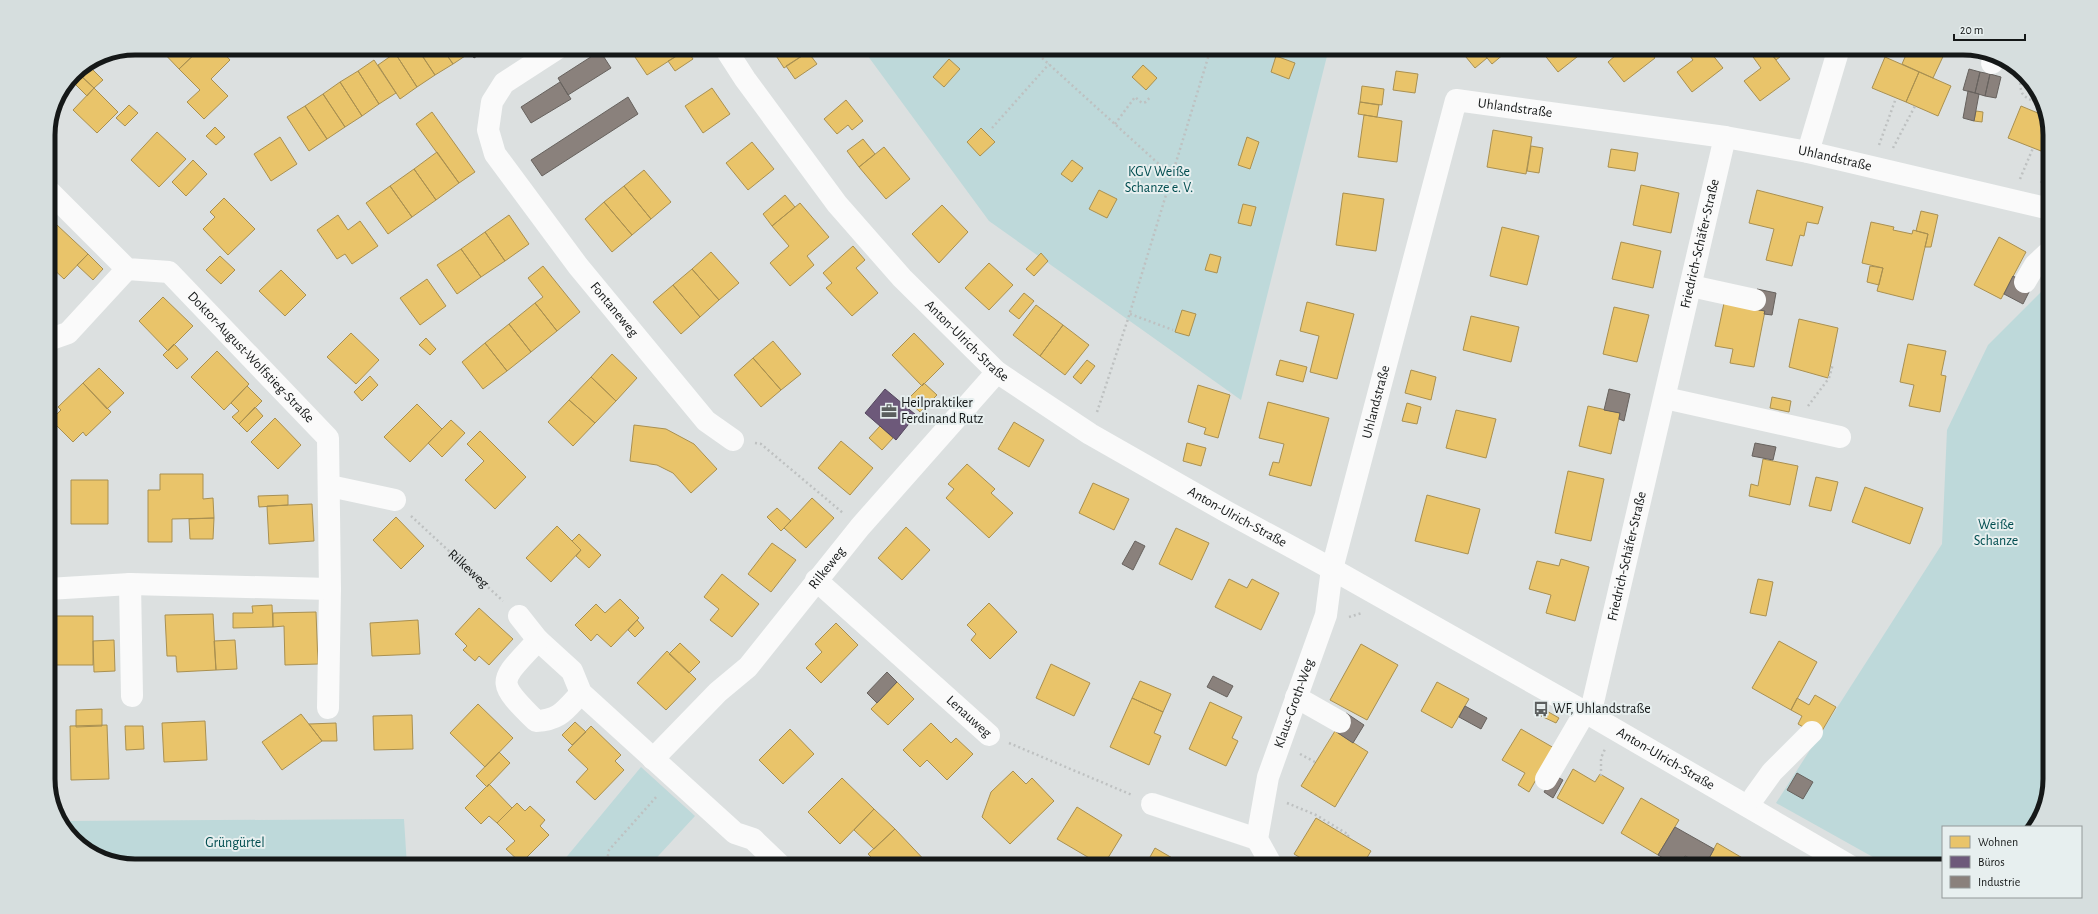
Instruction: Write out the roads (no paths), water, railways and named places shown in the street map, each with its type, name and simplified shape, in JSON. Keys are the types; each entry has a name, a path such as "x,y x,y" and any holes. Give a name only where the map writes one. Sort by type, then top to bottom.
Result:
{"street":[{"name":"Fontaneweg","path":"547,55 504,83 492,102 488,130 495,154 578,266 706,421 733,440"},
{"name":"Anton-Ulrich-Straße","path":"729,55 837,204 902,278 997,372 1090,434 1227,512 1332,569 1588,720 1837,859"},
{"path":"1808,152 1837,55"},
{"name":"Uhlandstraße","path":"1332,569 1456,100 1726,136 1808,152 2043,207"},
{"name":"Friedrich-Schäfer-Straße","path":"1553,778 1588,720 1726,136"},
{"path":"55,197 127,269 68,333 55,338"},
{"path":"2026,282 2035,265 2043,258"},
{"name":"Doktor-August-Wolfstieg-Straße","path":"127,269 169,272 328,438 330,486 328,708"},
{"path":"1691,286 1755,300"},
{"name":"Rilkeweg","path":"653,759 718,692 748,667 816,580 860,527 997,372"},
{"path":"1665,398 1840,437"},
{"path":"330,486 395,500"},
{"name":"Klaus-Groth-Weg","path":"1257,839 1268,777 1326,615 1332,569"},
{"name":"Lenauweg","path":"816,580 989,735"},
{"path":"130,584 132,696"},
{"path":"55,589 130,584 330,589"},
{"path":"519,616 538,640 572,671 581,693 673,778 736,833 753,838 774,859"},
{"path":"538,640 508,672 505,685 510,695 536,721 550,720 561,715 581,693"},
{"path":"1296,697 1340,722"},
{"path":"1754,797 1772,772 1812,732"},
{"path":"1152,804 1257,839 1268,859"}],"place":[{"name":"Heilpraktiker Ferdinand Rutz","path":"889,411"},
{"name":"WF, Uhlandstraße","path":"1541,709"}],"park label":[{"name":"KGV Weiße Schanze e. V.","path":"1159,180"},
{"name":"Weiße Schanze","path":"1996,534"},
{"name":"Grüngürtel","path":"235,843"}]}
